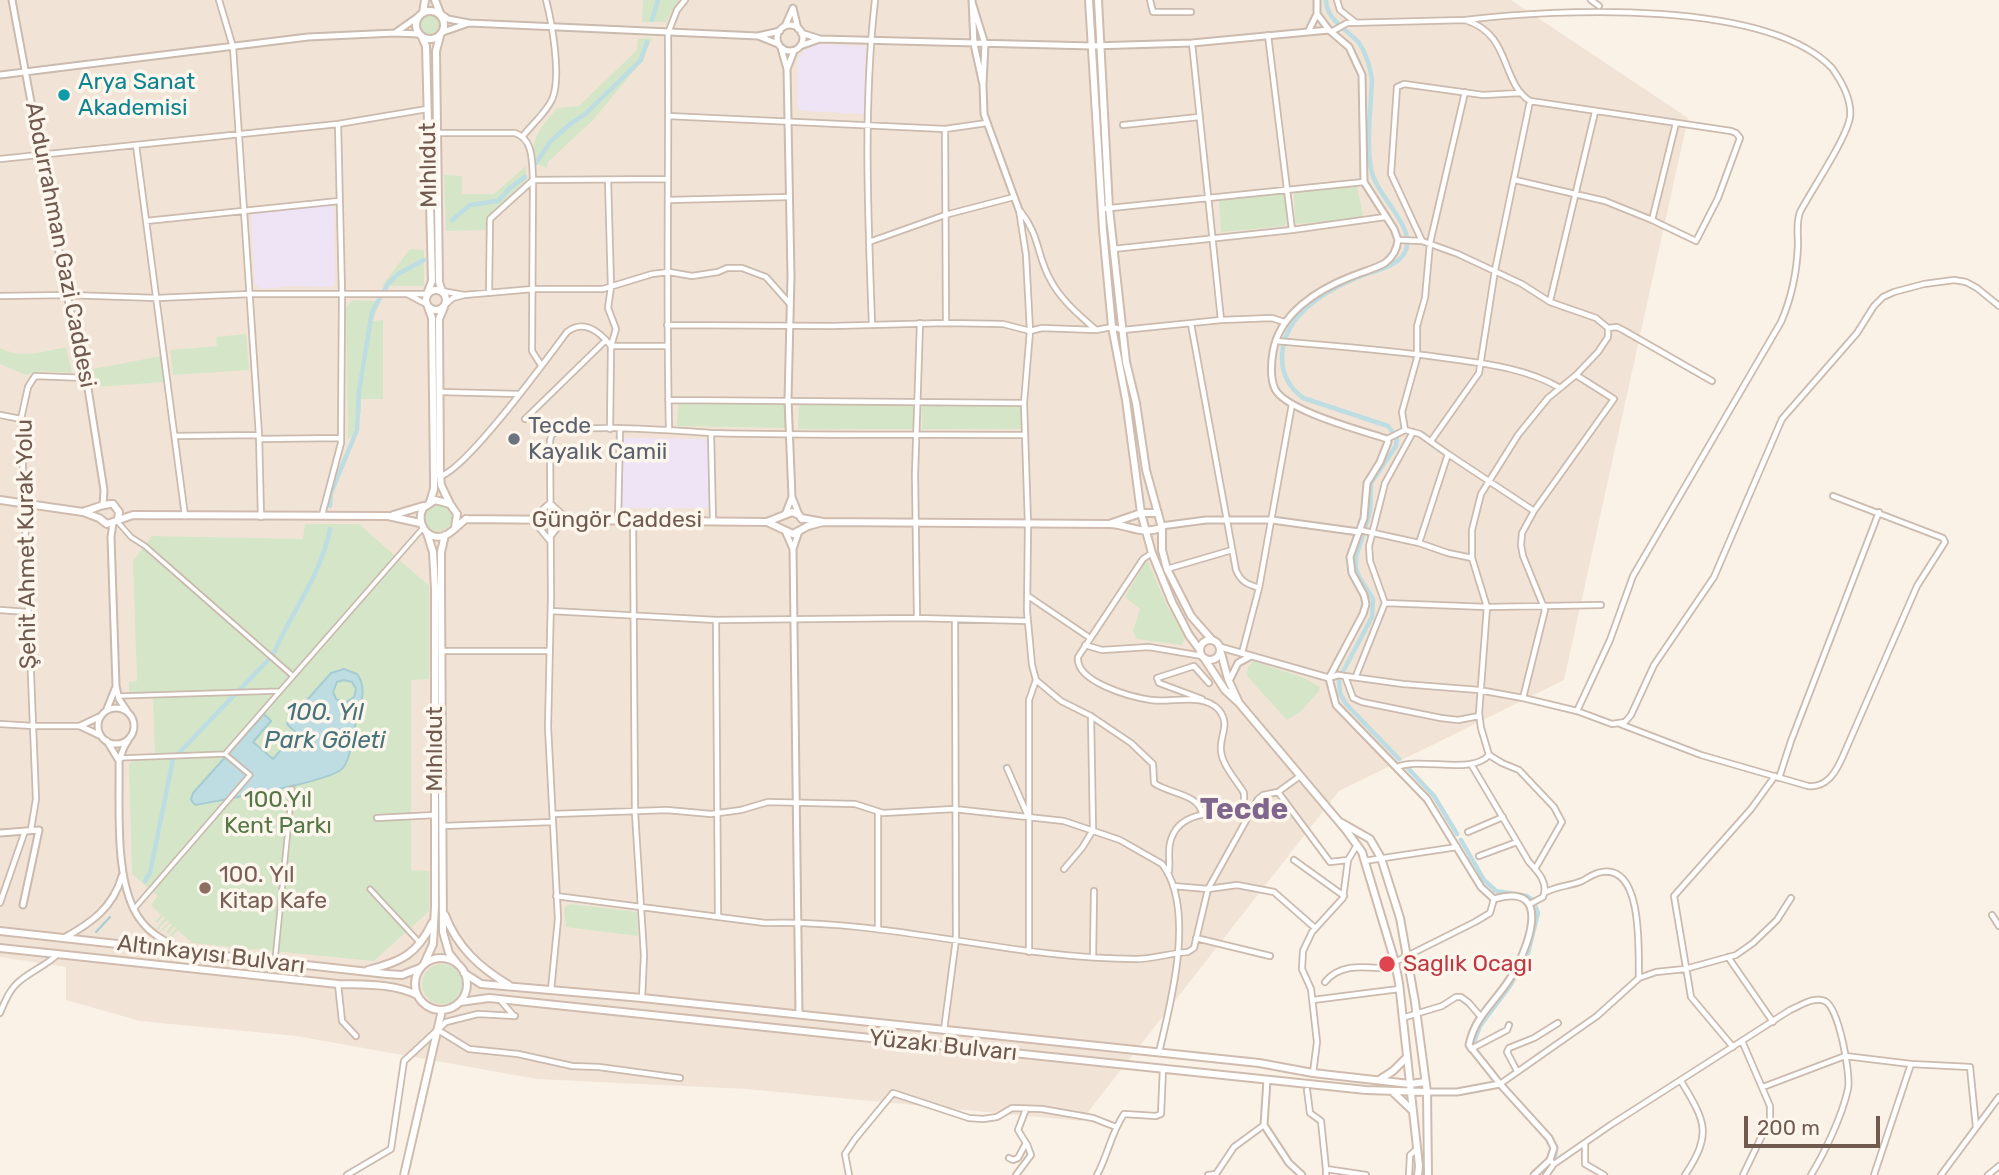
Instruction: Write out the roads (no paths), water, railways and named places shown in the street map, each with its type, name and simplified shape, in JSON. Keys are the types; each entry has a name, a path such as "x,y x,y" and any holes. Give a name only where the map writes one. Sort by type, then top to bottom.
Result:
{"main road":[{"path":"425,0 416,25 421,35 431,39 441,34 445,23 435,0"},
{"path":"1089,0 1112,327 1146,532 1152,553 1184,626 1225,690 1338,820 1357,845 1364,861 1396,966 1418,1175"},
{"path":"1098,0 1105,208 1122,330 1146,470 1161,527 1162,550 1167,569 1186,609 1220,650 1229,682 1239,703"},
{"path":"421,14 432,10 440,13"},
{"name":"Mıhlıdut","path":"441,34 436,51 439,282 442,291"},
{"name":"Mıhlıdut","path":"421,35 426,46 432,281 427,294"},
{"path":"424,528 420,513 434,489 432,318 427,305 427,294 433,290 442,291 446,297 439,319 441,485 457,521 455,527"},
{"path":"427,305 438,310 445,305"},
{"path":"0,500 83,512 101,520 116,521 132,515 388,516 439,499 466,519 446,535 433,536 424,528 388,516"},
{"path":"101,520 102,507"},
{"path":"83,512 115,507 132,515"},
{"path":"115,507 116,521"},
{"path":"767,522 792,512 823,522 1121,524 1146,532 1161,527"},
{"path":"1108,524 1141,513 1158,513"},
{"path":"784,516 784,530"},
{"path":"800,516 800,530"},
{"name":"Güngör Caddesi","path":"466,519 767,522"},
{"path":"767,522 793,534 823,522"},
{"name":"Mıhlıdut","path":"422,966 433,944 435,918 435,589 433,552 424,528"},
{"name":"Mıhlıdut","path":"446,535 441,552 443,932 445,944 457,963"},
{"path":"1202,655 1203,643 1212,640"},
{"path":"1202,655 1214,660 1220,650"},
{"path":"1338,820 1370,839 1381,858 1400,918 1408,955 1427,1093 1428,1175"},
{"path":"443,911 450,929 470,956 511,986"},
{"path":"364,972 400,961 421,943 435,918"},
{"name":"Altınkayısı Bulvarı","path":"0,931 364,972 402,975 422,966"},
{"name":"Altınkayısı Bulvarı","path":"0,948 338,984 390,986 406,989 417,995"},
{"path":"440,958 457,963 464,973 467,986 460,1002 442,1010 428,1007 417,995 415,979 422,966 440,958"},
{"name":"Yüzakı Bulvarı","path":"464,973 481,984 642,998 1259,1063 1313,1073 1410,1084 1425,1082"},
{"name":"Yüzakı Bulvarı","path":"460,1002 481,998 1267,1080 1427,1093"},
{"path":"404,1175 442,1010"},
{"path":"901,1042 902,1025"},
{"path":"1379,1080 1407,1058"},
{"path":"1392,1092 1413,1111"}],"street":[{"name":"Abdurrahman Gazi Caddesi","path":"12,0 67,295 86,378 104,490 102,507"},
{"path":"219,0 233,47 259,437 261,517"},
{"path":"523,135 553,97 553,25 546,0"},
{"path":"668,430 668,33 677,10 685,0"},
{"path":"794,0 793,8 777,38 787,69 790,304 788,400 792,497 800,516"},
{"path":"872,324 868,126 870,40 875,0"},
{"path":"1150,0 1153,12 1191,12"},
{"path":"1317,0 1318,14 1331,31 1349,47 1362,75 1364,182 1400,240"},
{"path":"1337,0 1340,10 1355,22"},
{"path":"1591,0 1600,7"},
{"path":"972,1 974,44 983,85"},
{"path":"972,1 985,44 984,114 1019,210 1026,255 1030,331 1024,403 1028,524 1027,621 1036,680 1029,700 1029,952"},
{"path":"787,69 794,51 820,39 1093,46 1192,43 1309,30 1331,31 1355,22 1465,20 1634,6"},
{"path":"793,8 803,40 800,46"},
{"path":"440,13 448,19 469,23 553,25 668,33 758,36 791,26 820,39"},
{"path":"395,33 421,14"},
{"path":"1309,30 1318,14"},
{"path":"1465,20 1488,31 1508,65 1520,93 1530,101 1676,122 1736,133 1740,138 1718,198 1696,242 1605,201 1515,180"},
{"path":"441,34 469,23"},
{"path":"0,75 308,37 395,33 421,35"},
{"path":"1268,35 1292,230"},
{"path":"1577,711 1610,640 1633,576 1781,322 1793,280 1798,244 1796,224 1800,212 1848,124 1848,97 1838,76 1825,59 1794,35"},
{"path":"758,36 786,51 794,51"},
{"path":"1192,43 1221,320"},
{"path":"1422,241 1391,174 1397,87 1404,84 1483,95 1520,93"},
{"path":"1405,430 1402,412 1417,354 1417,326 1425,298 1430,243 1465,92"},
{"path":"1431,441 1479,373 1495,270 1530,101"},
{"path":"0,159 338,124 428,109"},
{"path":"1550,302 1595,112"},
{"path":"668,116 944,129 987,123"},
{"path":"1123,125 1199,117"},
{"path":"1652,220 1676,122"},
{"path":"322,517 337,463 340,438 342,294 338,124"},
{"path":"944,129 946,323"},
{"path":"438,133 515,133 523,135 527,141 533,180 531,351 541,365"},
{"path":"136,145 185,517"},
{"path":"489,293 490,219 533,180 667,179"},
{"path":"608,180 611,287 608,308 616,329 611,346 611,429"},
{"path":"1105,208 1364,182"},
{"path":"668,200 789,197"},
{"path":"869,242 944,215 1014,197"},
{"path":"146,221 339,201"},
{"path":"1019,210 1036,235 1049,278 1069,306 1096,330"},
{"path":"1112,249 1292,230 1385,216"},
{"path":"1400,240 1430,243 1495,270 1550,302 1595,318 1608,328 1617,327 1623,330 1712,381"},
{"path":"1400,240 1392,256 1383,264 1325,288 1284,322 1276,341 1271,366 1276,390 1293,404 1387,439 1405,430 1413,432 1431,441 1534,511"},
{"path":"445,305 453,298 464,295 533,289 603,289 634,278 669,272 692,276 719,272 727,268 752,270 766,277 790,304"},
{"path":"1619,724 1631,715 1654,665 1684,625 1714,577 1782,419 1857,333 1874,306 1883,297 1894,292 1954,280 1977,288 1999,306"},
{"path":"442,291 464,295"},
{"path":"407,294 427,305"},
{"path":"0,296 67,295 157,299 249,295 427,294"},
{"path":"667,326 946,323 1003,324 1030,331 1042,328 1096,330 1112,327 1122,330 1272,318 1284,322"},
{"path":"916,618 916,434 920,323"},
{"path":"1191,324 1231,550 1240,579 1245,584 1259,588"},
{"path":"441,476 450,472 484,436 574,326 585,325 611,346"},
{"path":"1535,869 1562,822 1554,807 1519,770 1489,755 1479,716 1479,690 1488,607 1472,558 1472,530 1475,511 1488,481 1518,435 1548,398 1577,375 1598,352 1608,337 1608,328"},
{"path":"525,419 606,340"},
{"path":"1276,341 1417,354 1481,363 1534,377 1560,388"},
{"path":"611,346 666,346"},
{"path":"1523,698 1545,606 1523,556 1521,545 1526,522 1614,399 1577,375"},
{"name":"Şehit Ahmet Kurak Yolu","path":"0,903 28,830 36,799 22,419 28,387 34,376 86,378"},
{"path":"441,392 519,394"},
{"path":"668,400 1024,403"},
{"path":"1242,653 1259,588 1293,404"},
{"path":"0,415 22,419"},
{"path":"551,990 558,919 548,727 552,434 567,430 620,429 711,433 1025,435"},
{"path":"618,520 620,429"},
{"path":"1413,432 1385,483 1350,558 1352,573 1366,604 1360,622 1329,678 1336,705 1427,799 1480,887 1494,899"},
{"path":"711,433 713,521"},
{"path":"175,436 340,438"},
{"path":"1356,676 1385,603 1370,561 1364,518 1367,483 1387,447 1387,439"},
{"path":"1419,542 1448,454"},
{"name":"Abdurrahman Gazi Caddesi","path":"104,490 115,507"},
{"path":"1220,650 1242,653 1329,678 1356,676 1403,684 1479,690 1523,698 1577,711 1701,755 1816,787 1836,771 1917,586 1944,545 1943,538 1833,496"},
{"path":"784,516 792,497"},
{"path":"550,503 533,519 550,539"},
{"path":"550,503 566,519 550,539"},
{"path":"1733,1047 1691,997 1674,896 1777,777 1879,512"},
{"path":"101,520 111,537"},
{"path":"633,520 635,813 644,955 642,998"},
{"path":"1161,527 1185,521 1272,520 1419,542 1448,553 1472,558"},
{"path":"181,950 152,932 134,909 122,873 119,759 134,726 116,686 111,537 116,521 131,537 145,546 293,676"},
{"path":"225,754 424,528"},
{"path":"784,530 793,549"},
{"path":"799,1014 793,549 800,530"},
{"path":"1167,569 1231,550"},
{"path":"1152,553 1143,559 1085,645 1077,664 1080,671 1091,680 1114,690 1151,700 1206,701"},
{"path":"1027,595 1090,638"},
{"path":"1385,603 1488,607 1601,605"},
{"path":"0,610 28,612"},
{"path":"551,611 716,620 793,618 855,621 916,618 1027,621"},
{"path":"716,620 718,916"},
{"path":"944,1030 956,939 955,620"},
{"path":"1085,645 1102,650 1149,647 1202,655"},
{"path":"441,652 550,651"},
{"path":"1229,682 1238,663 1251,656"},
{"path":"1209,683 1194,666 1157,678 1158,683 1206,701 1218,709 1225,720 1220,754 1244,793 1244,801 1236,814"},
{"path":"1342,676 1353,698 1362,702 1441,718 1458,720 1479,716"},
{"path":"1036,680 1061,701 1091,716 1131,743 1153,764 1154,783 1165,791 1192,799 1202,808 1202,814"},
{"path":"116,686 99,726 119,759"},
{"path":"119,696 280,691"},
{"path":"80,726 116,708 127,711"},
{"path":"1064,869 1093,830 1091,716"},
{"path":"0,724 80,726 119,743 130,737"},
{"path":"119,759 225,754 250,775 134,909"},
{"path":"1397,767 1409,762 1471,764 1484,760 1489,755"},
{"path":"1471,764 1517,842 1541,876 1546,892"},
{"path":"1007,768 1028,817"},
{"path":"556,896 765,923 796,922 878,929 1029,952 1139,960 1192,951 1208,888 1251,814 1263,795 1278,792 1300,776"},
{"path":"274,962 292,789"},
{"path":"1278,792 1330,862 1348,860"},
{"path":"552,814 667,810 719,813 768,802 855,804 878,812 954,808 1064,821 1120,840 1162,864 1168,872"},
{"path":"878,812 878,929"},
{"path":"1158,1053 1176,983 1179,917 1168,872 1170,848 1175,833 1186,819 1202,814 1251,814"},
{"path":"377,818 435,815"},
{"path":"1468,832 1503,817"},
{"path":"443,826 553,822"},
{"path":"0,833 39,830 23,905"},
{"path":"1479,856 1517,842"},
{"path":"1313,1073 1317,1053 1313,1000 1311,989 1301,969 1305,942 1344,896 1348,860 1357,845"},
{"path":"1364,861 1457,847"},
{"path":"1294,860 1344,896"},
{"path":"1494,899 1505,896 1523,898 1533,903 1541,900 1546,892 1580,882 1604,871 1613,873 1633,894 1639,978"},
{"path":"64,938 84,927 102,912 116,893 122,873"},
{"path":"1172,886 1208,888 1237,885 1274,892 1315,928"},
{"path":"370,889 421,943"},
{"path":"1093,957 1094,891"},
{"path":"1427,1093 1457,1092 1500,1084 1597,1016 1639,978 1656,972 1685,970 1736,955 1777,920 1791,898"},
{"path":"1325,982 1332,974 1352,967 1396,966 1408,955 1490,913 1494,899"},
{"path":"1533,903 1532,925 1521,956 1509,980 1472,1032 1471,1049 1549,1138 1554,1148 1546,1175"},
{"path":"1992,915 1999,926"},
{"path":"1196,938 1270,957"},
{"path":"0,1013 10,992 20,980 49,963 58,954"},
{"path":"1728,957 1773,1022"},
{"path":"338,984 342,1021 356,1036"},
{"path":"1313,1000 1399,989"},
{"path":"1402,1018 1442,1006 1456,997 1469,1003 1481,1017"},
{"path":"1534,1175 1790,1010 1812,1000 1824,1000 1831,1005 1845,1056 1848,1088 1832,1133 1811,1175"},
{"path":"347,1175 391,1149 404,1060 446,1021 478,1014 515,1016 501,1001"},
{"path":"1517,1071 1507,1052 1509,1048 1534,1038 1558,1023"},
{"path":"1471,1049 1507,1030 1509,1025"},
{"path":"437,1030 469,1049 518,1054 572,1066 680,1078"},
{"path":"1742,1041 1770,1106 1770,1119 1743,1175"},
{"path":"1763,1087 1845,1056 1911,1064 1970,1067 1976,1127"},
{"path":"1874,1175 1911,1064"},
{"path":"1097,1175 1124,1114 1161,1114 1163,1069"},
{"path":"1267,1080 1264,1125 1289,1163 1302,1175"},
{"path":"1681,1081 1701,1115 1704,1136 1694,1162 1685,1175"},
{"path":"1307,1090 1310,1113 1321,1121 1326,1172 1366,1175"},
{"path":"849,1175 845,1154 893,1093 968,1118 998,1117 1012,1108 1058,1111 1093,1118 1116,1127"},
{"path":"1941,1175 1999,1097"},
{"path":"1016,1175 1031,1155 1018,1130 1026,1109"},
{"path":"1208,1175 1216,1174 1234,1147 1264,1125"},
{"path":"1009,1158 1018,1158 1026,1143"},
{"path":"1585,1143 1585,1164 1604,1175"},
{"path":"1409,1175 1410,1155 1417,1149"},
{"path":"1988,1175 1999,1166"}],"water":[{"name":"100. Yıl Park Göleti","path":"344,669 357,674 362,685 352,745 343,768 298,785 196,805 193,803 193,793 264,714 271,721 253,742 273,759 296,733 287,724 331,673","holes":["337,682 352,682 356,689 354,697 345,703 336,699 333,692"]}],"waterway":[{"path":"652,20 658,0"},
{"path":"1326,0 1329,13 1359,43 1368,61 1372,80 1369,142 1373,176 1402,224 1407,243 1402,257 1393,264 1322,295 1299,315 1284,341 1282,363 1287,380 1303,398 1388,426 1397,438 1396,446 1371,483 1370,512 1356,557 1359,577 1373,599 1372,617 1339,679 1340,693 1346,704 1399,759"},
{"path":"536,163 550,142 584,115 641,60 647,42"},
{"path":"452,220 470,205 498,201 525,177"},
{"path":"330,506 331,493 357,430 359,391 372,312 388,284 398,274 424,260"},
{"path":"145,881 150,873 173,759 273,655 313,578 330,529"},
{"path":"1406,766 1434,796 1457,834"},
{"path":"1461,840 1484,880 1496,891 1527,896 1533,900 1538,913 1528,953 1510,986 1480,1026 1474,1042"},
{"path":"96,932 110,917"},
{"path":"0,1016 7,1001"},
{"path":"1551,1138 1556,1147 1555,1156"},
{"path":"1537,1174 1549,1166"}],"place":[{"name":"Arya Sanat Akademisi","path":"64,95"},
{"name":"Tecde Kayalık Camii","path":"514,439"},
{"name":"100. Yıl Kitap Kafe","path":"205,888"},
{"name":"Saglık Ocagı","path":"1387,964"}],"district":[{"name":"Tecde","path":"1244,810"}],"park label":[{"name":"100.Yıl Kent Parkı","path":"278,813"}]}
